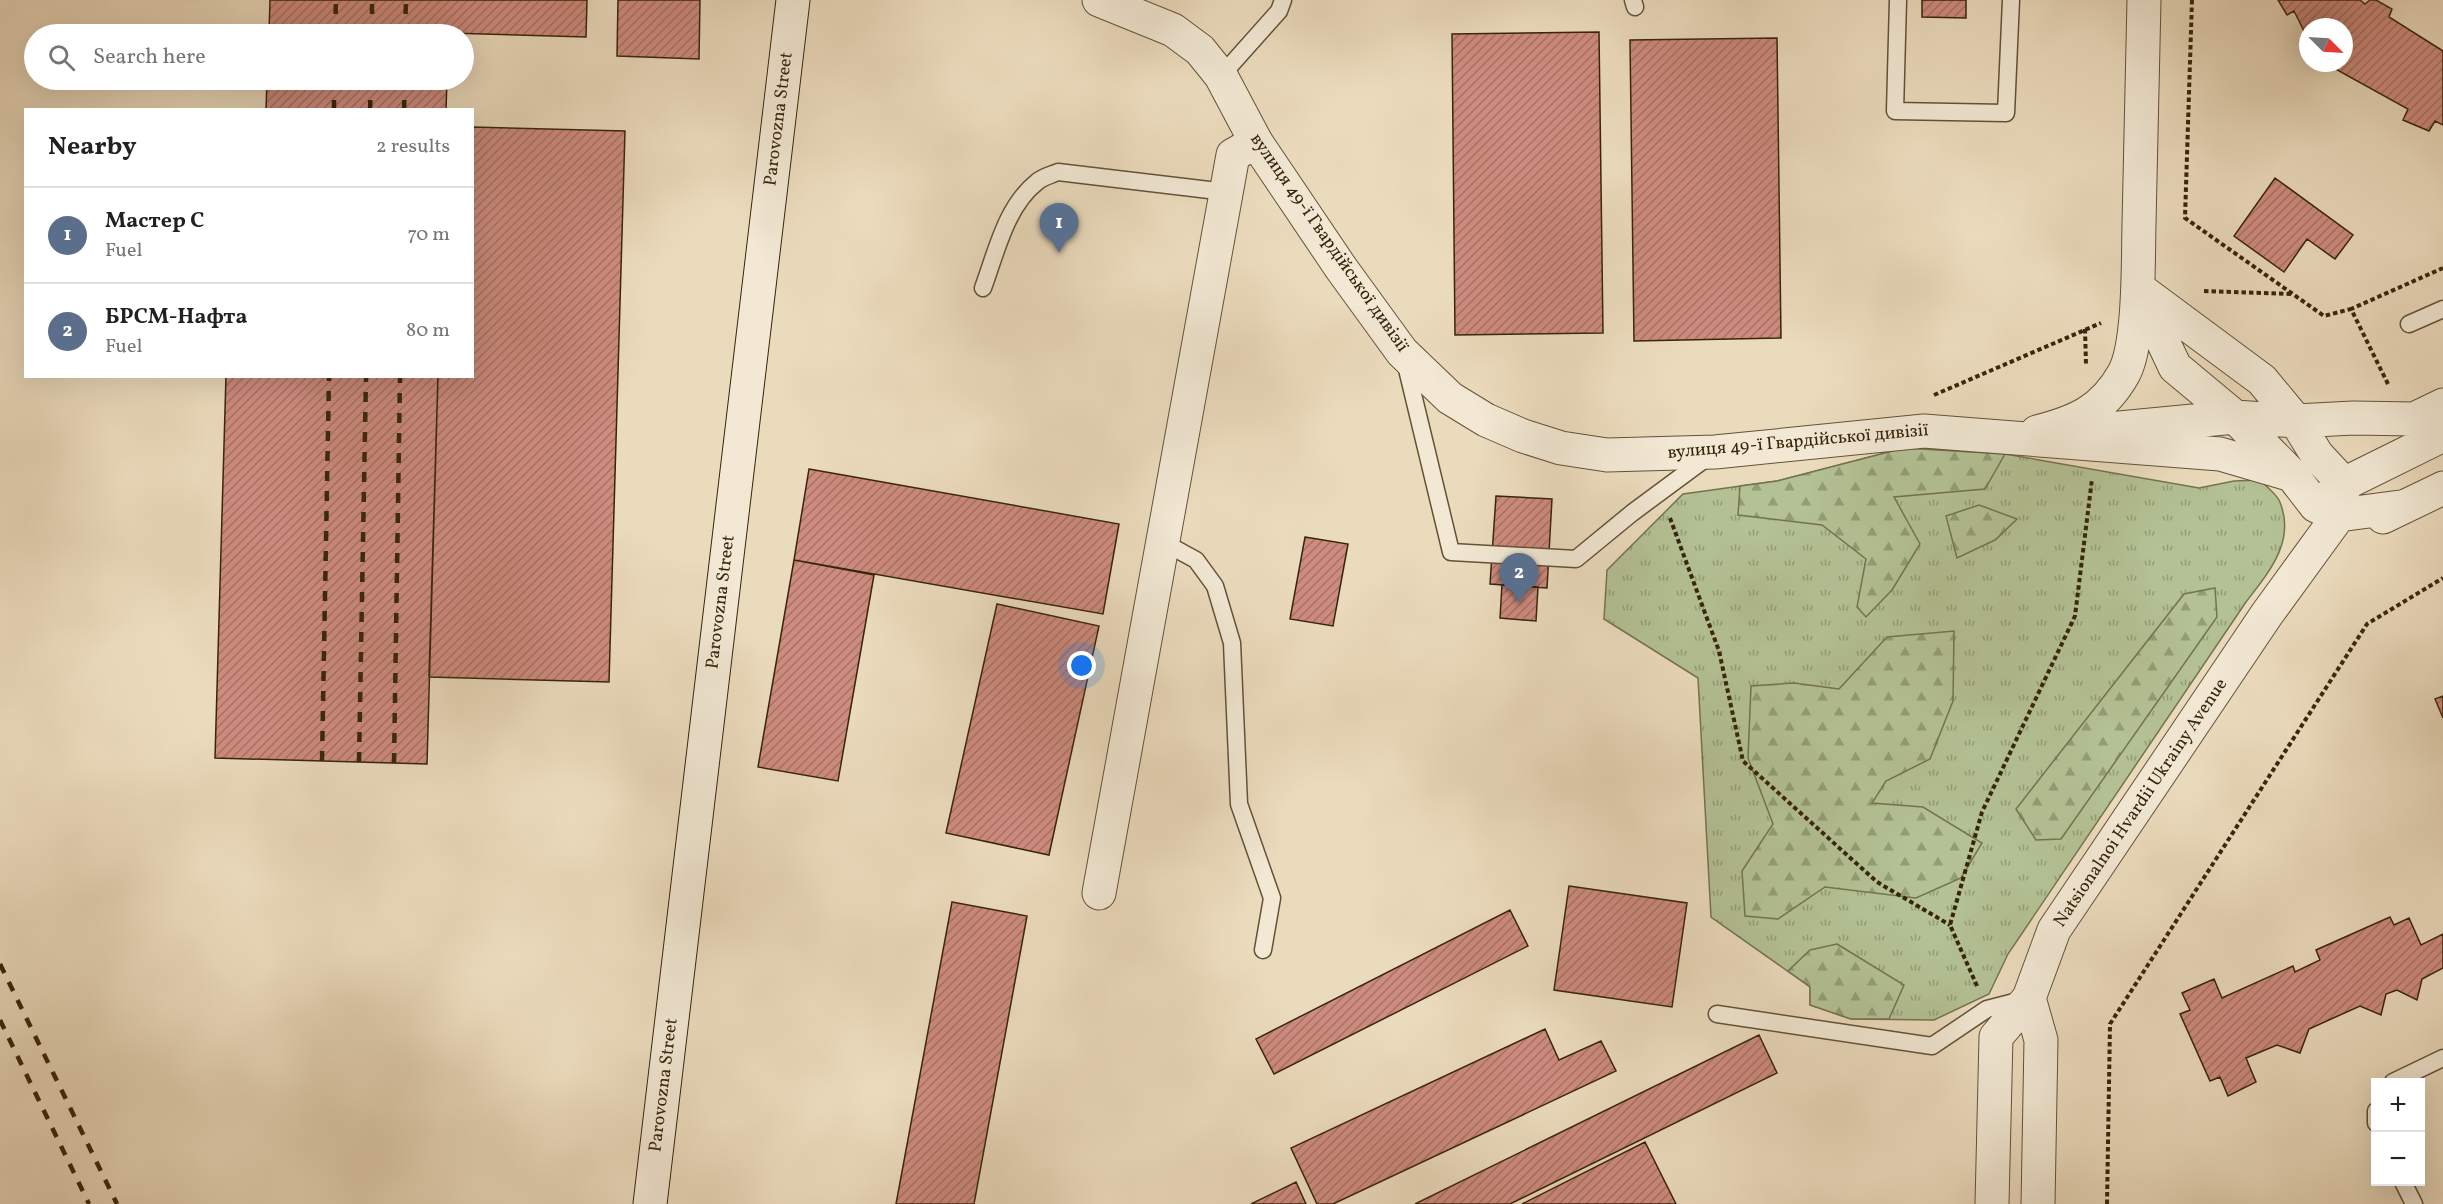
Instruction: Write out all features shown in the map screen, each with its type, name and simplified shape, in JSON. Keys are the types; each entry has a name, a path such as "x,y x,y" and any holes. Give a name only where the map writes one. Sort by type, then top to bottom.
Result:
{"street":[{"name":"Parovozna Street","path":"650,1204 793,0"},
{"name":"вулиця 49-ї Гвардійської дивізії","path":"1099,0 1173,30 1200,50 1221,76 1256,142 1341,268 1402,352 1450,398 1486,420 1523,436 1561,448 1606,455 1714,452 1924,430 2017,437"},
{"path":"2090,428 2104,400 2124,372 2131,356 2143,300 2144,0"},
{"path":"1099,893 1233,155 1256,142"},
{"path":"2143,300 2262,380 2353,418"},
{"path":"2143,300 2175,367 2235,417 2292,475 2333,502 2400,507"},
{"path":"2262,380 2296,421 2317,455 2333,502"},
{"path":"2017,437 2235,417 2296,421 2353,418 2414,419 2443,405"},
{"path":"2235,417 2317,455"},
{"path":"2017,437 2070,424 2220,454 2292,475"},
{"path":"2267,614 2333,502 2443,435"},
{"path":"2267,614 2348,536 2400,507 2443,489"},
{"name":"Natsionalnoi Hvardii Ukrainy Avenue","path":"1992,1204 1996,1037 2029,998 2054,930 2267,614"},
{"path":"2029,998 2041,1040 2038,1204"}],"lane":[{"path":"1221,76 1279,11 1283,0"},
{"path":"1898,0 1895,111 2006,113 2011,0"},
{"path":"983,288 1007,223 1022,197 1038,180 1058,172 1226,192"},
{"path":"2409,324 2443,309"},
{"path":"1402,352 1451,552 1576,559 1714,452"},
{"path":"1163,542 1196,560 1215,586 1232,643 1239,804 1272,898 1263,950"},
{"path":"1717,1014 1932,1046 1987,1009 2029,998"},
{"path":"2403,1078 2443,1058"},
{"path":"2405,1186 2414,1204"}],"path":[{"path":"2192,0 2185,218 2324,316 2351,309"},
{"path":"1924,430 1933,396 2085,329 2143,300 2185,291 2293,294"},
{"path":"1950,925 1982,812 2075,616 2092,486 2085,329"},
{"path":"1660,492 1719,651 1743,761 1877,882 1950,925 1987,1009"},
{"path":"2107,1204 2110,1024 2367,624 2443,579"}],"green space":[{"path":"1904,448 2005,454 2199,488 2234,481 2260,480 2279,500 2284,515 2285,529 2283,542 2271,567 2008,954 1989,994 1934,1020 1851,1019 1810,1005 1810,987 1711,917 1698,678 1604,619 1607,570 1683,494 1777,481"},
{"path":"1904,448 2005,454 1985,489 1894,497 1920,544 1892,590 1866,617 1857,607 1866,559 1822,525 1738,515 1740,486 1777,481"},
{"path":"1979,505 2017,519 1995,540 1957,558 1946,516"},
{"path":"2215,588 2217,617 2061,839 2036,840 2016,809 2184,594"},
{"path":"1954,631 1953,701 1930,759 1886,781 1872,803 1923,807 1982,843 1961,878 1916,898 1825,887 1778,919 1745,916 1742,871 1773,824 1748,758 1751,686 1794,683 1839,689 1887,637"},
{"path":"1837,944 1904,985 1889,1019 1851,1019 1810,1005 1810,987 1788,971 1810,950"}],"building":[{"path":"270,0 587,0 586,37 474,34 474,24 269,24"},
{"path":"618,0 700,0 699,59 617,56"},
{"path":"1922,0 1966,0 1966,18 1922,17"},
{"path":"2278,0 2360,0 2365,4 2370,0 2376,0 2392,9 2389,17 2443,51 2443,125 2435,121 2429,131 2403,120 2408,109 2341,72 2353,72 2353,18 2299,18 2299,21 2294,11 2287,15"},
{"path":"1599,32 1603,333 1455,335 1452,34"},
{"path":"1777,38 1781,338 1634,341 1630,40"},
{"path":"267,90 447,90 446,108 266,108"},
{"path":"474,127 625,131 609,682 429,677 438,378 474,378"},
{"path":"2275,178 2353,235 2335,259 2307,239 2284,272 2234,236"},
{"path":"226,378 438,378 427,764 215,758"},
{"path":"809,469 1119,524 1103,614 794,560"},
{"path":"1496,496 1552,499 1547,588 1490,584"},
{"path":"1305,537 1348,544 1333,626 1290,619"},
{"path":"794,560 874,575 838,781 758,767"},
{"path":"1502,585 1538,587 1536,621 1500,618"},
{"path":"997,604 1099,626 1049,855 946,833"},
{"path":"2443,696 2443,718 2435,699"},
{"path":"1569,886 1687,903 1672,1007 1554,990"},
{"path":"952,902 1027,916 974,1204 896,1204"},
{"path":"1510,910 1528,946 1274,1074 1256,1039"},
{"path":"2390,917 2394,925 2409,918 2421,945 2443,934 2443,968 2422,979 2417,1000 2397,990 2386,994 2381,1015 2360,1006 2309,1029 2300,1053 2277,1045 2246,1058 2256,1082 2228,1096 2220,1077 2210,1081 2180,1014 2190,1010 2182,993 2214,979 2222,998 2293,966 2295,972 2320,960 2316,950"},
{"path":"1545,1029 1559,1060 1601,1041 1616,1071 1333,1204 1317,1204 1291,1148"},
{"path":"1759,1035 1777,1073 1510,1204 1415,1204"},
{"path":"1645,1142 1676,1204 1522,1204"},
{"path":"1296,1182 1306,1204 1251,1204"}],"railway":[{"path":"335,24 336,0"},
{"path":"372,0 372,24"},
{"path":"405,24 406,0"},
{"path":"334,90 334,108"},
{"path":"370,108 371,90"},
{"path":"404,108 405,90"},
{"path":"322,761 329,378"},
{"path":"359,762 366,378"},
{"path":"394,763 400,378"},
{"path":"0,964 117,1204"},
{"path":"0,1020 89,1204"}],"place":[{"name":"Мастер С","path":"1059,253"},
{"name":"БРСМ-Нафта","path":"1519,603"}]}
